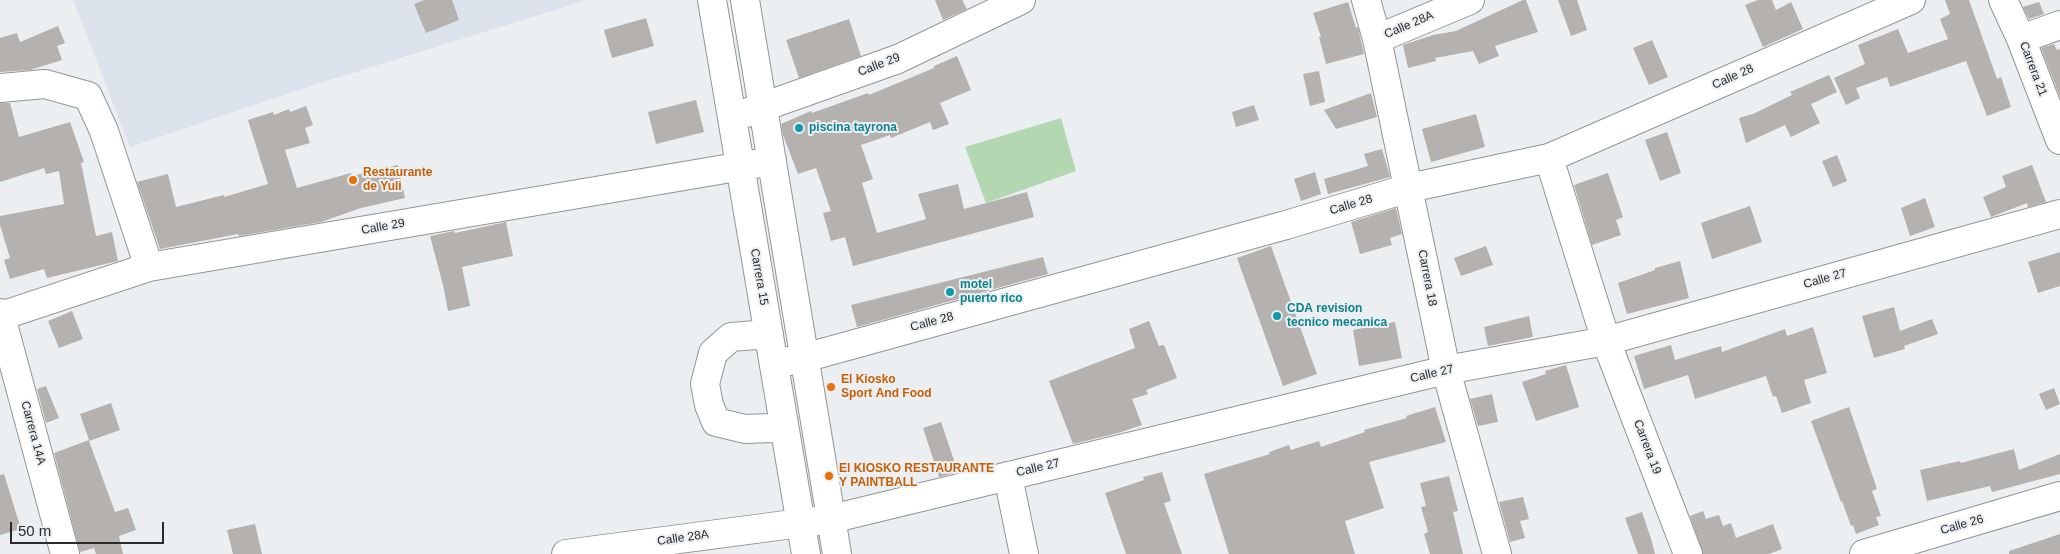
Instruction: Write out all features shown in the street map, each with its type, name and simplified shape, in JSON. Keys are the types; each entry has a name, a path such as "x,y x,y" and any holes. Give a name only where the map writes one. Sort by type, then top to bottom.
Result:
{"street":[{"name":"Carrera 15","path":"712,0 740,165 762,334 774,364 779,429 806,554"},
{"path":"745,0 836,554"},
{"name":"Calle 29","path":"732,117 763,108 898,59 1021,0"},
{"name":"Carrera 18","path":"1366,0 1377,39 1446,370 1497,554"},
{"name":"Calle 28A","path":"1377,39 1470,0"},
{"name":"Calle 28","path":"774,364 804,358 1286,225 1409,188 1549,158 1910,0"},
{"name":"Carrera 21","path":"2003,0 2021,39 2060,140"},
{"path":"2021,39 2060,25"},
{"path":"0,88 45,84 88,96 104,131 149,267"},
{"name":"Carrera 19","path":"1549,158 1606,341 1688,554"},
{"name":"Calle 29","path":"0,315 149,267 772,161"},
{"name":"Calle 27","path":"800,521 831,518 1446,370 1606,341 2060,214"},
{"name":"Carrera 14A","path":"0,315 9,380 66,554"},
{"path":"762,334 779,429 745,429 716,422 709,405 705,384 713,353 731,337 762,334"},
{"path":"1008,476 1024,554"},
{"name":"Calle 26","path":"1864,554 2060,496"},
{"name":"Calle 28A","path":"566,554 800,521"}],"shaded area":[{"path":"73,0 587,0 314,85 130,147"}],"green space":[{"path":"1061,118 1076,171 986,203 965,147"}],"building":[{"path":"424,0 452,0 459,20 426,33 414,4"},
{"path":"935,0 962,0 967,9 943,20"},
{"path":"1526,0 1538,32 1495,46 1499,56 1479,64 1473,51 1435,58 1436,61 1408,68 1403,45 1433,35 1456,31"},
{"path":"1558,0 1577,0 1587,30 1571,36"},
{"path":"1758,0 1772,0 1776,10 1791,2 1803,29 1763,47 1745,5"},
{"path":"1945,0 1969,0 1997,79 2001,77 2011,107 1987,116 1966,61 1890,87 1887,77 1856,88 1860,98 1846,105 1834,78 1865,64 1858,45 1898,29 1908,53 1948,39 1940,19 1950,14"},
{"path":"1348,2 1356,28 1358,27 1364,54 1326,64 1319,37 1321,37 1313,13"},
{"path":"2039,2 2044,14 2029,19 2023,7"},
{"path":"646,18 654,46 612,58 604,30"},
{"path":"849,19 861,56 799,78 786,40"},
{"path":"58,26 65,43 57,46 62,60 30,70 0,72 0,38 17,33 20,42"},
{"path":"1652,40 1668,77 1649,85 1633,48"},
{"path":"2054,44 2057,50 2060,49 2060,97 2041,48"},
{"path":"957,56 971,90 940,103 949,124 933,130 930,122 891,138 890,135 861,145 873,179 862,183 877,233 926,219 918,194 958,184 964,209 1027,192 1034,217 853,266 845,237 831,241 823,213 831,211 816,168 798,174 783,135 781,124 811,111 812,113 868,93 869,95 934,68 934,66"},
{"path":"1319,71 1325,102 1310,106 1303,74"},
{"path":"1829,75 1837,92 1811,104 1820,123 1791,137 1785,125 1746,143 1739,118 1753,114 1792,95 1790,92"},
{"path":"1371,93 1377,117 1336,129 1324,110"},
{"path":"696,100 704,132 656,144 648,112"},
{"path":"0,103 10,103 19,137 70,122 84,162 81,163 96,236 112,232 118,261 47,278 44,269 10,279 4,260 10,258 0,225 0,216 64,204 59,171 46,174 44,168 0,182"},
{"path":"1254,105 1259,120 1236,127 1232,112"},
{"path":"306,106 313,125 305,128 310,143 285,150 297,188 351,173 352,176 398,165 405,198 361,208 321,222 239,236 238,234 160,249 137,182 168,174 176,207 224,195 224,197 268,184 248,120 273,112 274,115 289,109 290,112"},
{"path":"1476,114 1485,147 1431,162 1422,129"},
{"path":"1667,132 1681,173 1660,181 1645,140"},
{"path":"1382,149 1390,177 1328,194 1324,179 1368,166 1364,154"},
{"path":"1837,155 1847,181 1833,187 1822,161"},
{"path":"2032,165 2046,202 2028,207 2027,203 1991,217 1983,197 2006,187 2002,176"},
{"path":"1315,172 1321,194 1301,201 1294,179"},
{"path":"1608,173 1623,217 1616,220 1621,235 1592,245 1574,185"},
{"path":"1925,198 1935,227 1910,236 1901,208"},
{"path":"1750,206 1762,242 1712,259 1701,223"},
{"path":"1396,208 1402,234 1390,238 1392,245 1360,254 1351,222"},
{"path":"506,222 513,256 462,267 470,306 448,311 430,236 454,231 455,233"},
{"name":"CDA revision tecnico mecanica","path":"1271,246 1317,374 1283,386 1237,258"},
{"path":"1486,246 1493,265 1461,276 1454,258"},
{"path":"2060,252 2060,286 2038,293 2028,262"},
{"name":"motel puerto rico","path":"1043,257 1048,274 857,327 851,305"},
{"path":"1680,261 1689,298 1627,314 1618,283 1655,270 1655,268"},
{"path":"1894,307 1900,331 1932,319 1938,334 1904,346 1905,349 1874,358 1862,316"},
{"path":"72,311 83,339 59,348 48,321"},
{"path":"1529,316 1533,337 1488,346 1484,327"},
{"path":"1149,321 1159,346 1164,345 1177,378 1146,390 1148,394 1132,399 1142,425 1073,444 1049,381 1135,348 1129,329"},
{"path":"1395,322 1402,358 1359,366 1353,330"},
{"path":"1813,327 1827,373 1804,380 1811,403 1782,413 1776,396 1773,397 1766,376 1695,399 1688,375 1644,389 1634,356 1671,345 1675,360 1721,346 1722,352 1785,329 1787,336"},
{"path":"1566,365 1579,407 1536,421 1522,382 1546,374 1545,371"},
{"path":"46,386 59,418 46,423 37,389"},
{"path":"2054,388 2060,404 2046,410 2039,394"},
{"path":"1492,394 1498,422 1478,426 1470,399"},
{"path":"111,403 120,430 89,441 115,512 128,508 136,530 119,536 123,554 96,554 94,548 80,552 54,453 89,440 80,414"},
{"path":"1435,407 1446,442 1369,462 1384,508 1345,521 1355,554 1229,554 1204,474 1270,454 1269,452 1289,445 1291,450 1319,441 1321,447 1365,432 1364,430 1407,418 1406,416"},
{"path":"1849,407 1877,489 1872,491 1881,516 1876,517 1879,525 1856,534 1841,502 1811,421"},
{"path":"941,422 958,472 939,477 923,428"},
{"path":"2014,449 2019,470 2060,454 2060,474 1992,492 1990,486 1927,501 1920,470 1960,461 1961,463"},
{"path":"1162,472 1171,501 1164,503 1182,554 1126,554 1105,493 1144,480 1143,477"},
{"path":"4,474 21,529 0,535 0,475"},
{"path":"1449,476 1458,511 1453,512 1463,554 1430,554 1424,534 1428,532 1421,507 1426,506 1420,483"},
{"path":"1523,497 1529,519 1520,521 1525,538 1510,542 1499,502"},
{"path":"1703,511 1706,519 1719,515 1723,526 1731,523 1736,538 1773,524 1782,549 1769,554 1703,554 1690,516"},
{"path":"1642,512 1655,554 1638,554 1625,518"},
{"path":"255,524 262,554 233,554 227,530"},
{"path":"2060,534 2060,554 2009,554 2009,551"}],"place":[{"name":"piscina tayrona","path":"799,128"},
{"name":"Restaurante de Yuli","path":"353,180"},
{"name":"motel puerto rico","path":"950,292"},
{"name":"CDA revision tecnico mecanica","path":"1277,316"},
{"name":"El Kiosko Sport And Food","path":"831,387"},
{"name":"El KIOSKO RESTAURANTE Y PAINTBALL","path":"829,476"}]}
